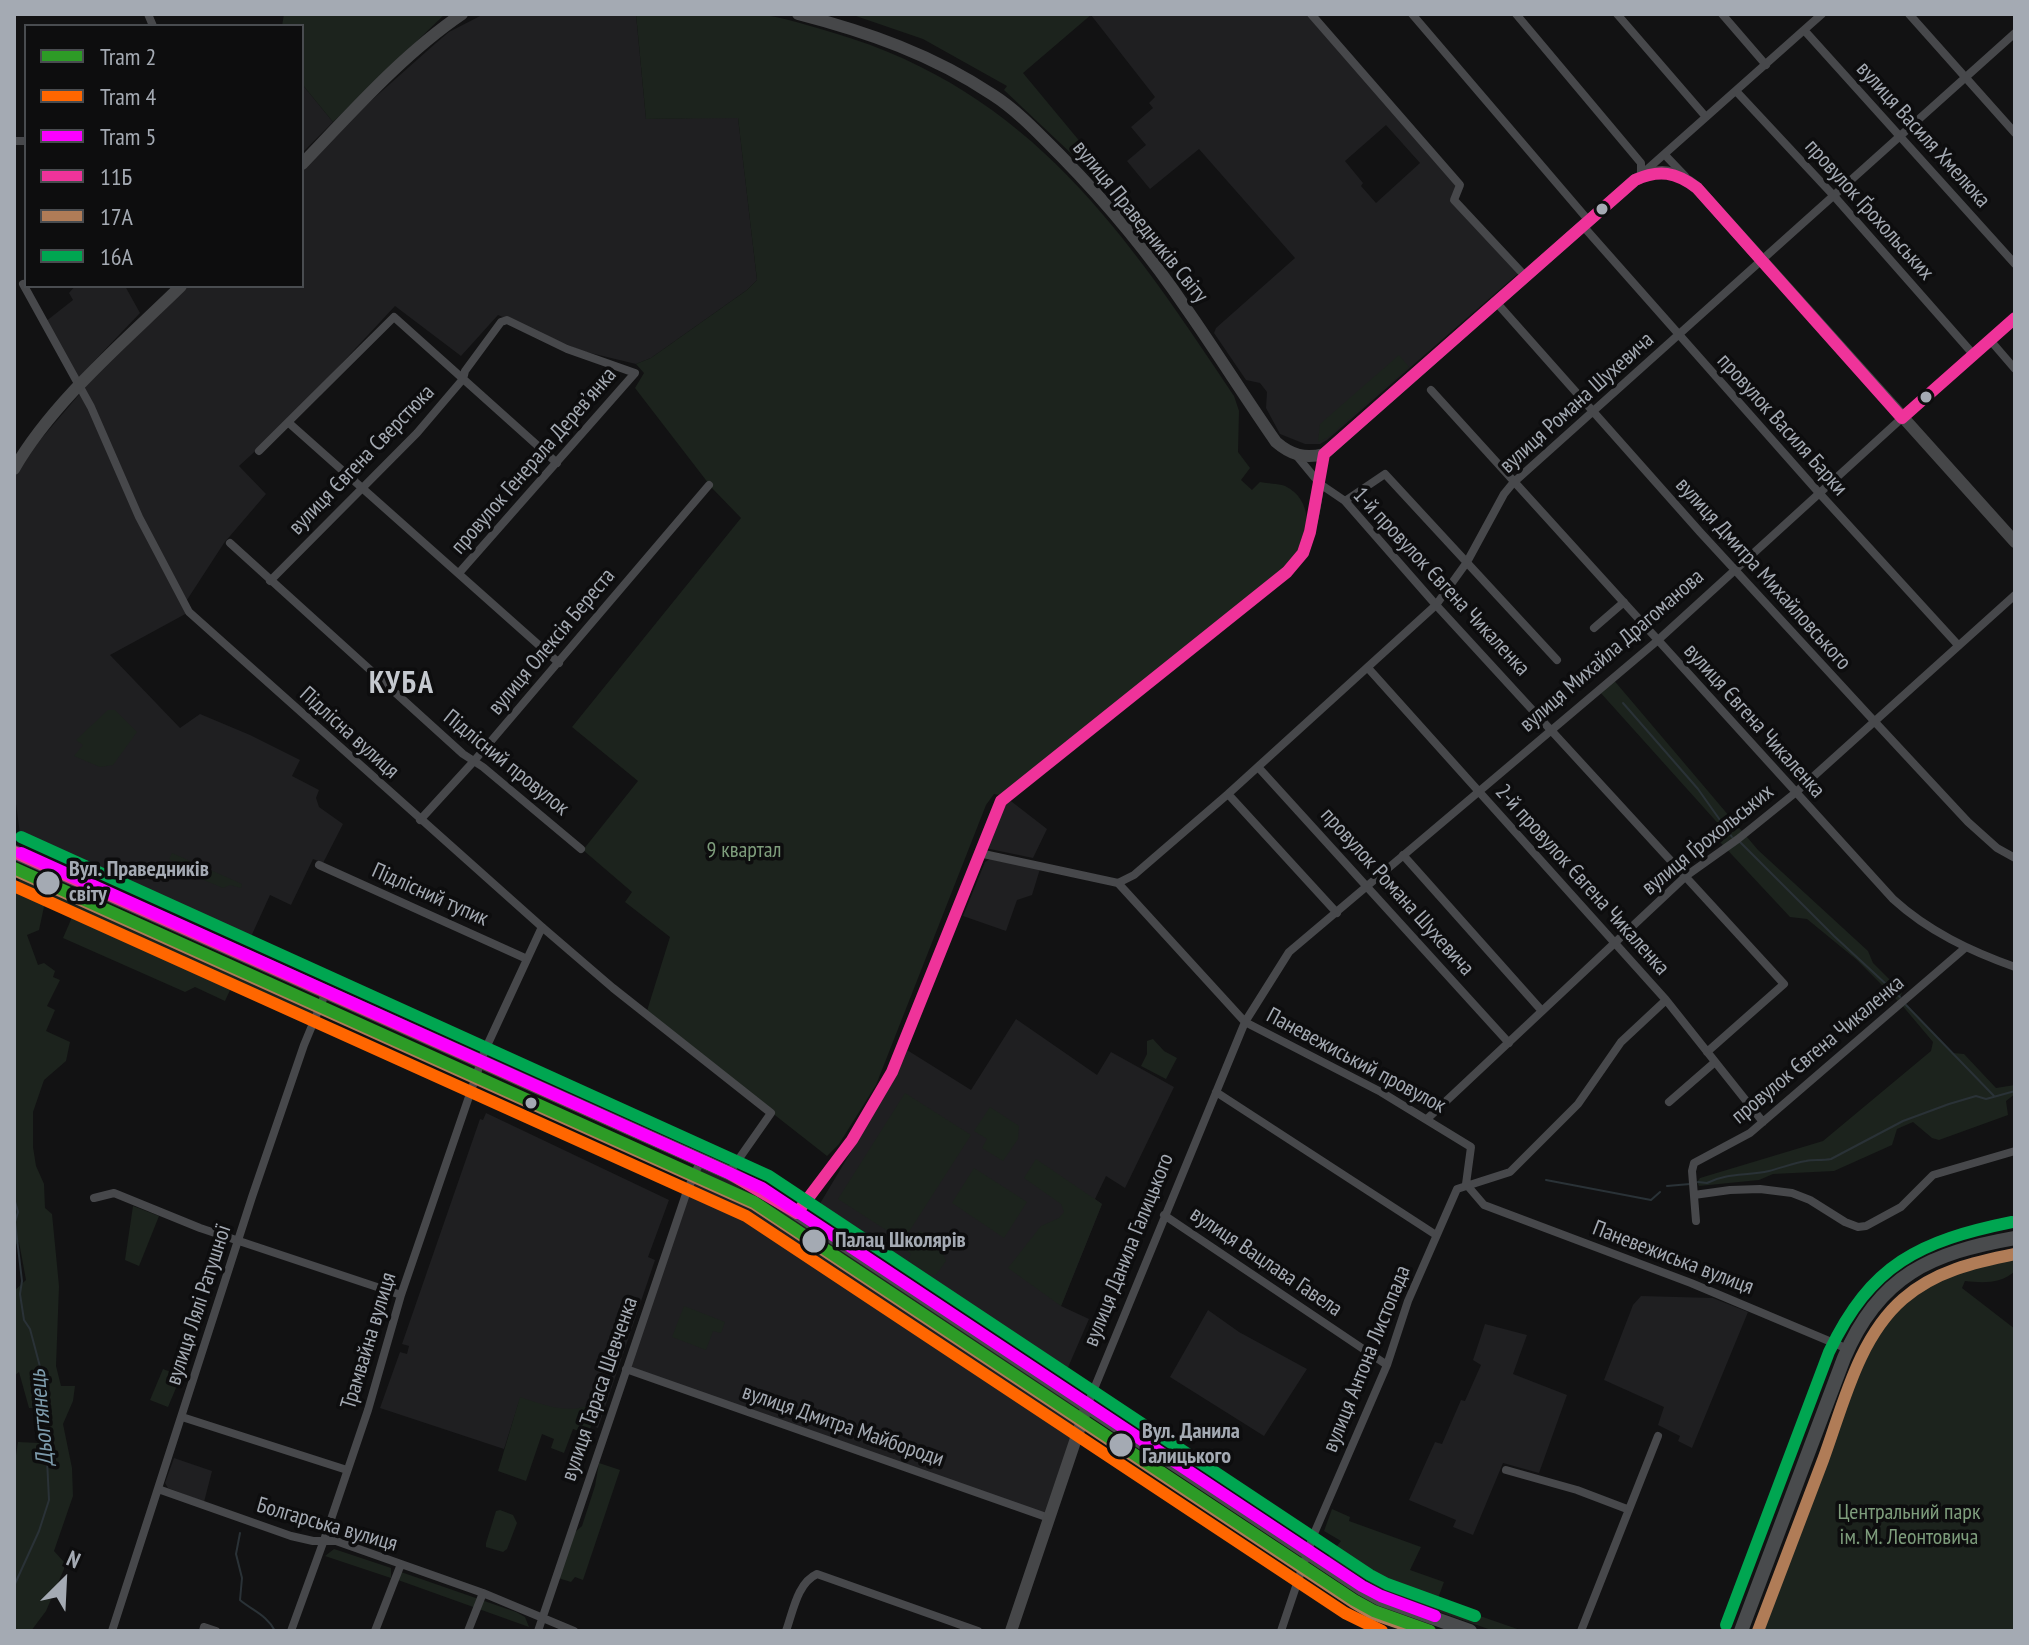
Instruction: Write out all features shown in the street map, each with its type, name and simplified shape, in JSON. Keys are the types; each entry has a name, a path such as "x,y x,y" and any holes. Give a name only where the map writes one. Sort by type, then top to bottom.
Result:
{"main road":[{"path":"304,162 410,56 442,27 462,14"},
{"name":"вулиця Праведників Світу","path":"798,14 871,34 906,47 958,73 996,97 1043,137 1123,225 1186,307 1276,442 1296,455"},
{"path":"1296,455 1324,454 1638,177 1667,170 1697,188 2015,542"},
{"path":"14,469 38,433 79,386 179,288"},
{"path":"14,852 729,1173 797,1213 1380,1599 1470,1631"},
{"path":"1741,1631 1848,1349 1873,1306 1911,1272 1949,1252 2015,1238"},
{"name":"вулиця Данила Галицького","path":"1011,1631 1087,1406"}],"street":[{"path":"1311,14 1460,185 1454,200 1525,276"},
{"name":"провулок Василя Барки","path":"1412,14 1679,335 1958,645"},
{"path":"1516,14 1641,163 1638,177"},
{"path":"1617,14 1706,117"},
{"path":"1722,14 1766,65"},
{"path":"1638,177 1822,14"},
{"path":"1909,14 2015,133"},
{"name":"вулиця Василя Хмелюка","path":"1804,30 2015,264"},
{"name":"вулиця Романа Шухевича","path":"1118,883 1134,875 1228,794 1436,605 1467,562 1513,483 2015,33"},
{"name":"провулок Ґрохольських","path":"1736,91 1834,196 1973,354"},
{"path":"1665,155 1697,188"},
{"name":"Підлісна вулиця","path":"25,288 79,386 139,517 189,612 542,927 613,988 771,1113 729,1173"},
{"name":"вулиця Дмитра Михайловського","path":"1496,302 1875,722 1975,829 1997,848 2015,858"},
{"path":"259,451 394,317 557,463"},
{"name":"вулиця Михайла Драгоманова","path":"1245,1022 1289,952 1657,641 2015,318"},
{"name":"вулиця Євгена Сверстюка","path":"270,581 417,433 463,379 465,371 501,322 507,320 567,349 635,373"},
{"path":"1990,340 2015,369"},
{"name":"провулок Генерала Деревʼянка","path":"459,573 635,373"},
{"name":"вулиця Євгена Чикаленка","path":"1431,390 1893,899 1915,918 1965,948 2015,967"},
{"path":"289,423 559,663"},
{"path":"797,1213 842,1155 887,1083 998,805 1005,796 1293,567 1306,546 1317,508 1324,454"},
{"name":"1-й провулок Євгена Чикаленка","path":"1296,455 1320,484 1345,501 1436,605 1784,984 1707,1052"},
{"path":"1345,501 1385,474 1557,660"},
{"name":"вулиця Олексія Береста","path":"420,820 559,663 709,485"},
{"name":"Підлісний провулок","path":"230,543 463,754 581,849"},
{"name":"вулиця Ґрохольських","path":"1427,1119 1686,876 1795,793 2015,595"},
{"path":"1594,628 1624,602"},
{"name":"2-й провулок Євгена Чикаленка","path":"1368,668 1666,1000 1763,1122"},
{"name":"провулок Романа Шухевича","path":"1258,767 1509,1043"},
{"path":"1228,794 1337,913"},
{"path":"979,853 1118,883"},
{"path":"1403,855 1542,1011"},
{"name":"Підлісний тупик","path":"319,865 527,959"},
{"name":"Паневежиський провулок","path":"1118,883 1245,1022 1381,1092 1471,1147 1466,1184"},
{"name":"Трамвайна вулиця","path":"291,1631 368,1410 401,1295 482,1061 542,927"},
{"name":"провулок Євгена Чикаленка","path":"1696,1221 1694,1163 1713,1155 1763,1122 1965,948"},
{"name":"вулиця Лялі Ратушної","path":"112,1631 238,1241 304,1045 326,992"},
{"path":"1466,1184 1510,1172 1578,1104 1621,1042 1666,1000"},
{"name":"вулиця Данила Галицького","path":"1087,1406 1245,1022"},
{"path":"1669,1102 1715,1062"},
{"path":"1216,1092 1436,1235"},
{"path":"1694,1195 1760,1189 1792,1193 1810,1200 1845,1222 1858,1227 1866,1226 1901,1207 1933,1175 2015,1151"},
{"name":"вулиця Тараса Шевченка","path":"538,1631 687,1191 701,1160"},
{"name":"Паневежиська вулиця","path":"1466,1184 1484,1205 1691,1283 1848,1349"},
{"name":"вулиця Антона Листопада","path":"1281,1631 1308,1552 1387,1365 1408,1301 1457,1189 1466,1184"},
{"path":"94,1198 114,1193 238,1241 401,1295"},
{"name":"вулиця Вацлава Гавела","path":"1164,1215 1387,1365"},
{"name":"вулиця Дмитра Майбороди","path":"626,1369 1049,1518"},
{"path":"182,1417 347,1470"},
{"path":"1581,1631 1658,1436"},
{"path":"1506,1470 1577,1490 1627,1509"},
{"name":"Болгарська вулиця","path":"158,1489 291,1536 313,1541 336,1541 483,1593 574,1631"},
{"path":"375,1631 401,1564"},
{"path":"786,1631 801,1588 807,1578 817,1574 978,1631"},
{"path":"468,1631 483,1593"},
{"path":"203,1631 204,1627 216,1631"}],"shaded area":[{"path":"484,14 636,14 646,119 738,117 757,280 651,358 636,364 582,351 498,315 461,356 395,306 287,422 239,466 266,494 224,543 185,603 189,612 110,655 180,728 200,714 300,760 292,776 319,790 316,798 319,807 343,824 323,863 313,859 291,905 270,895 249,941 20,834 14,789 14,476 23,460 89,383 186,288 304,288 304,169 355,115 449,32"},
{"path":"1306,14 1460,185 1454,200 1521,271 1327,440 1320,444 1305,444 1280,434 1266,408 1267,392 1260,383 1246,380 1214,333 1295,258 1199,149 1150,189 1127,161 1146,145 1131,127 1153,108 1149,103 1155,97 1091,15","holes":["1386,125 1420,163 1376,203 1345,161"]},
{"path":"304,86 333,122 304,151"},
{"path":"73,288 126,288 140,313 77,379 45,322 73,300 69,293"},
{"path":"1007,798 1047,829 1033,858 985,848"},
{"path":"990,859 1040,869 1032,895 1017,900 1006,931 963,916 985,862"},
{"path":"1016,1019 1097,1075 1111,1052 1174,1087 1125,1188 1106,1176 1095,1199 1102,1204 1061,1306 1089,1319 1066,1372 815,1212 893,1081 907,1050 971,1090"},
{"path":"486,1113 669,1200 648,1257 655,1260 598,1428 519,1402 504,1449 380,1408 400,1352 407,1354 409,1346 402,1344 480,1119 483,1120"},
{"path":"700,1164 760,1195 1085,1410 1049,1518 624,1368"},
{"path":"1641,1296 1713,1298 1748,1312 1692,1448 1678,1441 1680,1436 1658,1425 1664,1407 1604,1380 1633,1305"},
{"path":"1208,1310 1239,1332 1307,1369 1264,1436 1170,1377"},
{"path":"1485,1324 1527,1335 1513,1374 1567,1395 1539,1473 1503,1463 1473,1535 1453,1527 1456,1520 1409,1500 1435,1442 1442,1444 1461,1400 1465,1401 1481,1365 1473,1360"},
{"path":"174,1458 212,1471 204,1502 168,1488 165,1483"}],"green space":[{"path":"284,14 445,14 333,122 304,86 304,24 282,24"},
{"name":"9 квартал","path":"636,14 758,14 834,33 903,59 964,91 1019,131 1067,176 1112,225 1154,279 1234,396 1239,411 1238,452 1250,468 1241,480 1252,490 1260,482 1285,486 1301,500 1307,519 1306,540 1299,559 1005,796 994,794 986,805 876,1085 839,1144 827,1156 646,1014 670,937 625,902 632,892 583,850 638,781 572,727 741,518 712,488 635,388 644,373 636,364 651,358 757,280 738,118 646,119"},
{"path":"850,14 1092,14 1023,73 1111,179 1102,187 1004,90 1007,86 923,39"},
{"path":"1399,355 1409,367 1327,438 1318,442 1320,424"},
{"path":"1612,678 1758,850 1868,951 1873,963 1902,992 1900,998 1953,1053 1964,1054 1996,1088 2015,1085 2015,1094 2006,1101 2008,1115 1939,1140 1913,1122 1897,1129 1892,1145 1834,1171 1773,1174 1759,1180 1699,1186 1697,1182 1700,1178 1823,1141 1931,1051 1933,1042 1857,960 1807,919 1790,917 1720,842 1723,829 1599,691"},
{"path":"108,710 115,710 137,732 113,765 100,767 74,756 83,745 76,740"},
{"path":"172,853 242,884 241,888 230,885 223,888 173,867 174,862 169,859"},
{"path":"14,868 319,1001 312,1016 205,967 202,974 231,988 225,1001 195,987 185,992 63,938 73,915 45,902 39,930 27,935 38,965 44,963 55,971 53,977 60,980 47,1006 55,1010 46,1031 70,1042 66,1061 44,1080 33,1112 33,1147 36,1166 44,1184 45,1208 52,1214 59,1286 56,1366 61,1386 75,1386 73,1401 63,1424 72,1468 73,1496 54,1551 64,1562 64,1569 46,1611 31,1631 14,1631 14,1468 18,1442 39,1443 37,1408 29,1408 19,1372 14,1376 14,1291 26,1280 19,1242 14,1246 14,889 17,890 20,876 14,873"},
{"path":"1153,1039 1164,1051 1177,1058 1166,1079 1141,1066 1147,1054 1147,1041"},
{"path":"905,1093 971,1135 903,1241 838,1199"},
{"path":"990,1107 1019,1126 1018,1139 1003,1161 982,1148 987,1139 974,1131"},
{"path":"1036,1159 1102,1204 1061,1306 1008,1268 1041,1226 1059,1218 1064,1212 1061,1204 1024,1178"},
{"path":"974,1168 1027,1202 1004,1238 952,1203"},
{"path":"133,1206 159,1216 139,1266 125,1260"},
{"path":"920,1231 936,1241 933,1247 943,1254 946,1261 936,1275 930,1275 908,1260 911,1254 902,1248 905,1241 912,1245"},
{"name":"Центральний парк ім. М. Леонтовича","path":"2015,1252 2015,1271 2010,1275 1991,1282 1965,1281 1962,1288 2015,1329 2015,1631 1755,1631 1858,1359 1872,1334 1903,1296 1940,1272"},
{"path":"684,1306 725,1322 721,1333 713,1331 706,1350 672,1337"},
{"path":"163,1369 181,1376 168,1407 150,1400"},
{"path":"520,1397 570,1409 601,1400 588,1434 573,1429 564,1453 551,1448 554,1439 542,1434 526,1481 498,1471"},
{"path":"599,1463 620,1470 583,1580 575,1577 571,1582 558,1578 574,1533 582,1526"},
{"path":"1332,1509 1350,1517 1349,1521 1421,1547 1410,1570 1444,1582 1437,1601 1523,1631 1494,1631 1388,1594 1328,1557 1341,1541 1324,1531"},
{"path":"496,1511 513,1515 517,1523 503,1552 486,1547"},
{"path":"334,1549 391,1568 391,1578 325,1556"},
{"path":"401,1572 516,1612 525,1617 529,1627 398,1580"}],"waterway":[{"path":"1623,703 1698,789 1732,837"},
{"path":"1740,842 1900,997"},
{"path":"1906,1005 1994,1096"},
{"path":"1698,1182 1769,1171 1809,1160 1831,1159 1903,1121 1976,1096 1986,1099 2015,1091"},
{"path":"1546,1180 1651,1200 1660,1192"},
{"path":"1667,1186 1690,1184"},
{"name":"Дьогтянець","path":"14,1198 18,1212 15,1222 24,1320 30,1329 43,1378 49,1500 39,1531 14,1586"},
{"path":"240,1533 236,1554 242,1578 240,1600 264,1617 275,1631"}],"tram line":[{"name":"5","path":"21,853 762,1188 1362,1586 1435,1616"},
{"name":"2","path":"14,868 754,1202 1354,1600 1374,1611 1430,1631"},
{"name":"4","path":"14,886 746,1216 1345,1613 1382,1631"}],"transit line":[{"name":"11Б","path":"797,1213 852,1140 892,1072 1001,801 1287,572 1303,553 1310,532 1324,454 1635,180 1660,173 1682,178 1697,188 1902,418"},
{"name":"11Б","path":"1902,418 2015,318"},
{"name":"16А","path":"21,837 769,1176 1370,1575 1475,1616"},
{"name":"11Б","path":"14,852 729,1173 797,1213"},
{"name":"17А","path":"14,870 754,1204 1353,1602 1373,1614 1422,1631"},
{"name":"16А","path":"1726,1625 1829,1352 1862,1297 1901,1261 1924,1248 1979,1229 2012,1222"},
{"name":"17А","path":"1758,1631 1845,1396 1874,1333 1903,1299 1928,1281 1970,1264 2015,1254"}],"place":[{"name":"Вул. Праведників світу","path":"48,883"},
{"name":"Палац Школярів","path":"814,1241"},
{"name":"Вул. Данила Галицького","path":"1121,1445"}],"district":[{"name":"КУБА","path":"402,684"}]}
